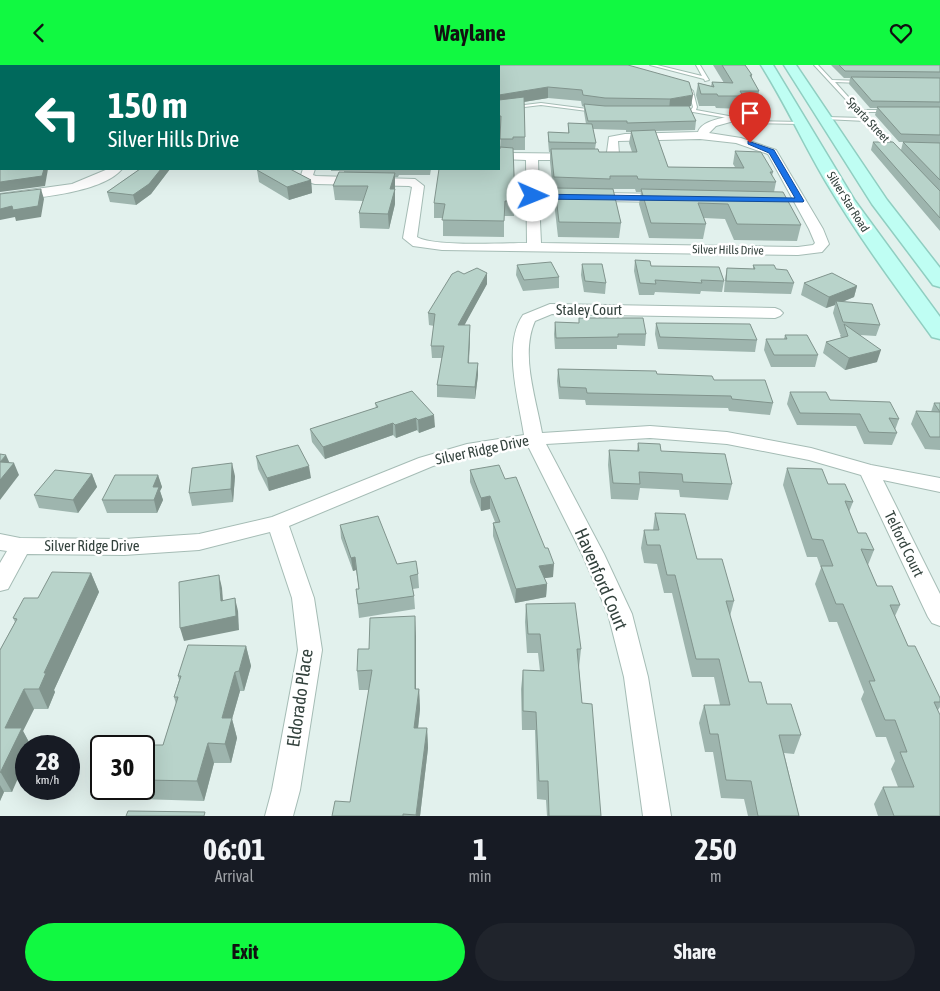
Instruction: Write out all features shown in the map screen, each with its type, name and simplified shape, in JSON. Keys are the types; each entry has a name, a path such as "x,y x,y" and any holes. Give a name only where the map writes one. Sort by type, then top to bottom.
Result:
{"main road":[{"name":"Silver Star Road","path":"790,65 876,195 938,275"},
{"name":"Silver Star Road","path":"773,68 834,181 866,232 940,332"},
{"path":"773,68 805,86"},
{"path":"773,68 790,84 805,110 826,119"},
{"path":"801,120 818,129 850,180 876,195"},
{"path":"834,181 855,192 902,259 938,275"}],"street":[{"path":"711,137 716,130 730,119"},
{"name":"Silver Hills Drive","path":"309,170 308,178 319,181 400,181 411,182 418,186 410,238 418,243 442,246 798,251 817,249 822,244 816,229 772,152 761,146 739,139 711,137 617,137 613,139 613,154 606,157 500,157"},
{"path":"532,157 534,247"},
{"path":"0,198 78,187 100,180 115,170"},
{"path":"533,196 681,199"},
{"path":"780,200 800,201"},
{"name":"Staley Court","path":"534,439 522,370 520,333 528,318 550,309 775,313"},
{"name":"Silver Ridge Drive","path":"10,544 124,547 199,542 277,523 426,462 467,450 534,439 650,432 727,438 811,454 869,471 940,485"},
{"name":"Havenford Court","path":"534,439 593,554 620,613 636,677 657,816"},
{"name":"Telford Court","path":"869,471 940,617"},
{"name":"Silver Ridge Drive","path":"913,480 940,478"},
{"name":"Eldorado Place","path":"277,523 303,598 310,650 286,790 279,816"},
{"path":"0,583 10,544"}],"lane":[{"path":"652,65 706,79 698,65"},
{"name":"Sparta Street","path":"816,65 899,153"},
{"path":"832,81 871,82"},
{"path":"684,86 691,91 695,107 693,111"},
{"path":"500,109 541,104 604,112"},
{"path":"676,113 693,111 730,119 756,122 801,120"},
{"path":"859,111 895,111"},
{"path":"826,119 868,120"},
{"path":"892,146 902,146"}],"building":[{"path":"500,65 628,65 689,82 693,95 670,99 605,98 583,95 582,90 548,87 500,95"},
{"path":"722,65 745,65 759,91 740,91 743,96 701,94 698,83 714,87 712,82 733,83"},
{"path":"839,65 940,65 940,72 845,71"},
{"path":"851,77 940,78 940,102 872,101"},
{"path":"524,97 525,137 500,139 500,100"},
{"path":"584,104 605,106 689,106 696,121 627,123 627,121 588,121"},
{"path":"877,107 940,107 940,135 901,134"},
{"path":"568,123 592,124 596,143 549,142 548,132 569,133"},
{"path":"655,130 668,167 744,168 735,151 761,152 773,172 770,172 776,182 638,179 637,176 610,176 610,179 554,177 551,149 598,149 599,152 637,152 631,131"},
{"path":"873,142 893,142 940,191 940,218"},
{"path":"903,142 940,143 940,180"},
{"path":"500,147 513,148 515,201 505,201 504,221 442,220 445,204 434,203 439,170 500,170"},
{"path":"0,170 44,170 42,176 0,182"},
{"path":"139,170 160,170 149,184 133,195 107,192"},
{"path":"257,170 292,170 311,180 287,187"},
{"path":"339,172 395,173 390,189 395,189 388,214 359,213 368,186 333,186"},
{"path":"555,188 613,189 621,223 559,222"},
{"path":"41,189 38,206 13,210 12,206 0,209 0,194"},
{"path":"641,189 783,192 801,225 737,224 728,204 698,203 706,224 651,223"},
{"path":"635,260 650,261 651,266 719,267 724,281 701,280 702,283 655,280 656,284 640,283"},
{"path":"551,262 559,277 524,280 517,265"},
{"path":"582,264 602,264 606,283 585,281"},
{"path":"753,265 774,265 776,269 787,270 794,283 726,281 727,268 755,269"},
{"path":"477,268 487,273 458,325 470,325 468,363 478,363 475,387 437,385 444,346 431,346 435,314 428,313 452,274 458,271 464,274"},
{"path":"832,273 857,286 829,297 804,283"},
{"path":"836,301 872,304 880,325 843,322"},
{"path":"579,318 643,318 646,334 618,334 618,337 556,338 555,322 579,323"},
{"path":"656,323 750,324 757,340 660,337"},
{"path":"844,324 881,350 849,358 826,342 848,336"},
{"path":"785,335 807,335 818,355 774,355 766,339 787,339"},
{"path":"558,369 656,371 657,374 712,376 714,380 765,380 773,403 732,399 731,396 587,393 586,388 560,387"},
{"path":"412,391 434,415 418,420 416,418 395,425 393,423 323,447 310,429 378,407 375,403"},
{"path":"790,392 826,392 830,400 890,402 899,419 889,418 897,433 869,432 860,414 800,413"},
{"path":"934,403 940,403 940,412"},
{"path":"916,411 940,412 940,437 930,437"},
{"path":"638,443 660,444 661,451 725,454 732,484 683,482 682,474 639,472 640,484 613,483 609,450 639,451"},
{"path":"298,445 309,466 267,478 256,456"},
{"path":"0,454 6,455 0,462"},
{"path":"0,462 14,463 0,480"},
{"path":"232,463 231,489 189,493 192,468"},
{"path":"499,465 505,479 516,477 545,548 548,548 554,564 539,566 547,584 516,589 493,523 500,522 490,496 481,498 470,470"},
{"path":"787,468 822,469 828,484 845,484 853,502 845,501 858,533 866,533 874,550 861,549 877,586 892,586 900,605 890,605 908,646 915,646 940,698 940,702 934,702 940,715 940,816 894,816 883,787 914,787 900,752 907,752 895,720 885,720 869,681 875,681 843,604 836,604 821,566 833,566 823,540 812,539"},
{"path":"55,470 92,474 73,500 34,495"},
{"path":"115,475 158,475 153,487 159,487 154,500 102,500"},
{"path":"655,513 685,514 697,559 722,559 734,601 726,601 749,682 761,682 767,704 791,704 801,735 779,735 799,816 758,816 751,781 726,780 718,734 710,734 704,705 730,705 719,659 696,659 675,575 667,575 660,545 647,545 644,530 659,530"},
{"path":"378,516 397,564 416,561 418,574 410,576 414,596 358,604 356,589 359,589 355,557 351,558 340,525"},
{"path":"52,572 91,573 44,673 46,673 39,689 24,689 5,728 22,728 19,735 15,735 15,742 0,773 0,650 17,619 13,618 24,598 38,598"},
{"path":"219,575 221,601 235,598 236,616 180,628 179,582"},
{"path":"575,603 581,649 577,649 582,703 592,704 601,816 549,816 548,781 539,781 536,712 523,711 523,670 544,671 540,634 528,634 526,604"},
{"path":"415,616 415,689 419,689 414,728 427,728 416,815 332,816 335,801 350,802 372,670 357,671 358,649 369,649 370,618"},
{"path":"188,645 246,646 239,671 235,672 222,718 232,718 225,744 208,743 197,781 155,780 155,745 163,745 178,697 174,697 181,676 178,676"},
{"path":"128,811 205,812 204,816 126,816"}],"route":[{"path":"533,196 800,201 772,152 750,143"}]}
